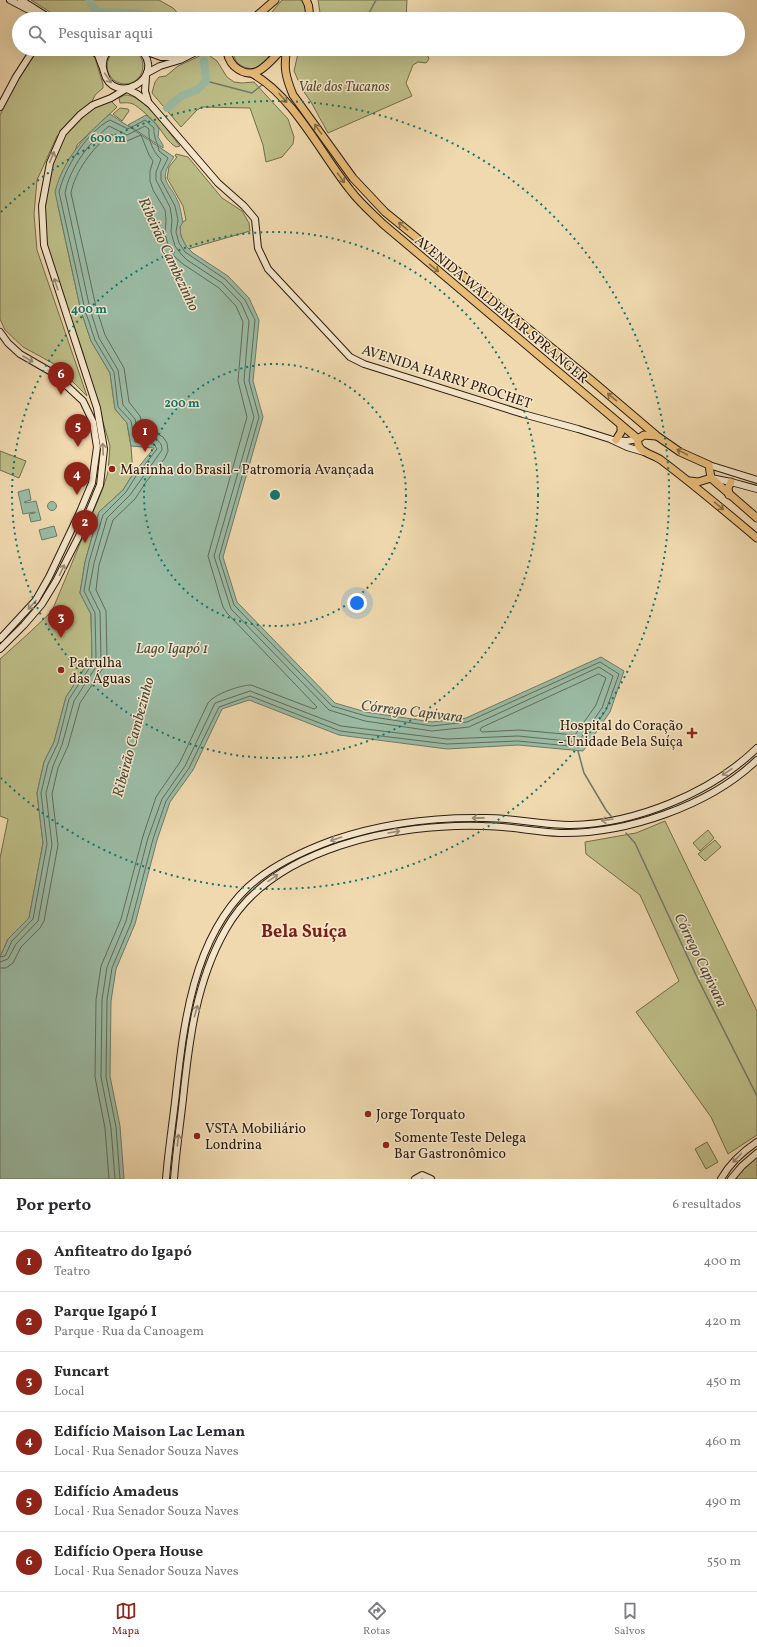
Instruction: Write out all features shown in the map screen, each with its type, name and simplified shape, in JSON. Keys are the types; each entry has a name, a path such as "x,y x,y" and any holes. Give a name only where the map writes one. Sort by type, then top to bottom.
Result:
{"main road":[{"path":"262,12 275,0"},
{"path":"307,1 310,12"},
{"name":"AVENIDA WALDEMAR SPRANGER","path":"229,56 232,64 240,72 253,74 265,80 283,97 351,192 383,224 638,439 637,442 640,448 645,452"},
{"path":"253,74 266,66 275,56"},
{"name":"AVENIDA WALDEMAR SPRANGER","path":"285,56 284,62 287,79 293,95 353,178 385,212 590,379 656,436 680,452 709,465"},
{"path":"505,327 511,316"},
{"path":"613,440 621,432 621,426"},
{"path":"638,439 644,435 656,436"},
{"path":"645,452 658,458 689,481 757,538"},
{"path":"709,465 711,478 757,518"},
{"path":"689,481 698,482 711,478"},
{"path":"730,495 728,488 731,482"}],"street":[{"path":"10,0 31,12"},
{"path":"21,0 41,12"},
{"path":"0,107 16,77 30,56"},
{"path":"98,56 103,66 106,78 112,84 118,88 126,89 137,94 150,104"},
{"path":"103,66 105,56"},
{"path":"145,56 148,66 145,91 150,104"},
{"path":"158,56 185,57"},
{"path":"0,649 42,604 56,581 100,484 104,449 97,408 44,245 42,206 50,163 63,133 80,115 94,105 111,98 126,89 140,84 147,74 160,66 176,62 185,57"},
{"name":"AVENIDA HARRY PROCHET","path":"150,104 218,183 244,206 254,219 258,248 268,269 350,357 364,364 613,440 627,448 645,452"},
{"path":"0,332 8,343 20,354 53,373 83,401 93,422 97,447 92,483 49,577 36,600 0,639"},
{"name":"AVENIDA HARRY PROCHET","path":"613,440 627,441 638,439"},
{"path":"709,465 757,480"},
{"path":"711,478 757,490"},
{"path":"166,1179 182,1039 194,986 211,939 229,909 247,888 270,870 322,844 357,832 426,819 486,818 573,825 638,815 676,801 698,790 738,764 757,748"},
{"path":"174,1179 193,1020 213,956 226,928 252,894 280,873 316,856 360,840 426,827 488,826 560,833 616,827 638,822 681,808 722,786 757,760"},
{"path":"426,819 426,827"},
{"path":"369,829 371,837"},
{"path":"357,832 360,840"},
{"path":"247,888 252,894"},
{"path":"194,986 202,990"},
{"path":"175,1099 183,1100"},
{"path":"721,1179 728,1168 743,1152 757,1142"},
{"path":"728,1168 733,1177 748,1160 757,1153"},
{"path":"415,1179 422,1175 431,1179"}],"green space":[{"path":"31,0 159,0 173,8 177,12 50,12"},
{"path":"282,0 300,0 305,3 307,12 272,12"},
{"path":"318,0 407,0 406,12 320,12"},
{"path":"33,56 93,56 95,58 103,84 103,88 95,95 91,104 57,136 37,180 34,214 37,250 87,396 56,365 23,347 5,330 0,319 0,115 12,89"},
{"path":"110,56 140,56 143,62 142,73 138,79 129,84 118,83 112,79 107,70 107,62"},
{"path":"200,56 210,56 217,61 227,77 234,82 254,82 288,119 294,137 293,144 282,157 266,162 263,145 250,108 202,107 197,110 181,127 152,93 155,82 159,77 166,76 178,66"},
{"path":"234,56 269,56 263,63 254,69 242,66"},
{"name":"Vale dos Tucanos","path":"297,56 428,56 429,59 426,63 418,62 413,65 406,83 412,96 328,133 302,89 294,71"},
{"path":"125,95 132,96 148,107 180,146 176,147 170,143 155,123 136,106 130,103 120,103 119,98"},
{"path":"110,100 117,107 77,145 58,206 81,311 91,341 110,373 115,409 127,423 131,446 133,474 123,490 99,512 85,562 80,593 91,614 92,657 66,697 54,742 44,762 37,793 43,843 29,918 8,939 0,957 0,858 8,819 0,816 0,659 52,611 103,488 108,472 110,446 83,353 47,248 44,216 49,178 58,148 66,134 85,114"},
{"path":"120,108 128,109 129,111 122,121 113,114"},
{"path":"176,154 188,157 222,198 242,211 249,223 250,231 188,249 182,240 180,233 181,223 186,220 183,206 167,178 169,167 177,157 175,156"},
{"path":"0,451 26,461 19,478 0,470"},
{"path":"665,821 757,1011 757,1135 728,1154 711,1117 636,1012 679,981 640,895 586,854 585,842 636,833"},
{"path":"708,830 714,838 700,851 693,843"},
{"path":"715,840 721,847 705,861 698,854"},
{"path":"707,1142 718,1162 706,1169 695,1149"},
{"path":"757,1156 757,1179 735,1179 739,1173"}],"water":[{"name":"Lago Igapó 1","path":"110,114 174,157 169,165 165,177 179,204 183,222 180,227 181,236 186,246 193,253 228,276 249,298 259,320 253,381 263,417 223,557 237,602 335,703 366,712 432,722 466,718 601,657 624,671 610,712 583,751 518,745 447,749 339,735 249,700 222,709 193,770 170,802 157,840 135,924 116,969 111,1001 110,1076 120,1126 124,1179 0,1179 0,957 8,939 29,918 43,843 37,793 44,762 54,742 66,697 92,657 91,614 80,593 85,562 99,512 123,490 133,474 154,448 131,446 127,423 115,409 110,373 91,341 81,311 55,192 63,169 76,149 84,139"},
{"path":"146,115 156,124 159,129 158,137 163,145 163,148 128,125"},
{"path":"29,489 31,500 24,502 36,501 41,520 31,522 29,514 35,512 23,514 18,492"},
{"path":"50,502 54,502 56,506 54,510 50,510 48,508 48,504"},
{"path":"54,526 57,536 42,540 39,530"}],"waterway":[{"name":"Ribeirão Cambezinho","path":"89,0 96,12"},
{"path":"370,12 376,0"},
{"name":"Ribeirão Cambezinho","path":"167,108 181,96 197,90 206,81 204,61"},
{"path":"206,81 252,93 262,85"},
{"name":"Córrego Capivara","path":"578,751 584,773 611,816"},
{"name":"Córrego Capivara","path":"626,833 635,843 696,975 757,1096"}],"place":[{"name":"Edifício Opera House","path":"61,395"},
{"name":"Edifício Amadeus","path":"78,447"},
{"name":"Anfiteatro do Igapó","path":"145,452"},
{"name":"Marinha do Brasil - Patromoria Avançada","path":"112,469"},
{"name":"Edifício Maison Lac Leman","path":"77,495"},
{"name":"Parque Igapó I","path":"85,543"},
{"name":"Funcart","path":"61,638"},
{"name":"Patrulha das Águas","path":"61,670"},
{"name":"Hospital do Coração - Unidade Bela Suíça","path":"692,733"},
{"name":"Jorge Torquato","path":"368,1114"},
{"name":"VSTA Mobiliário Londrina","path":"197,1136"},
{"name":"Somente Teste Delega Bar Gastronômico","path":"386,1145"}],"district":[{"name":"Bela Suíça","path":"304,931"}]}
